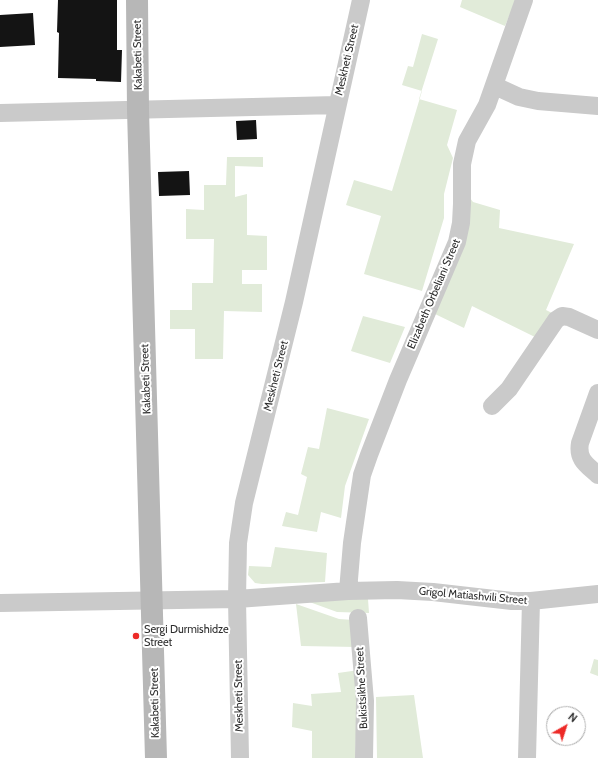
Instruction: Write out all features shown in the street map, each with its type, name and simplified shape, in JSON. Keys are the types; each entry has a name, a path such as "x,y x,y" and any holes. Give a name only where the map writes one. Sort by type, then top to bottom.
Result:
{"street":[{"name":"Kakabeti Street","path":"137,0 138,110 153,601 156,758"},
{"name":"Meskheti Street","path":"240,758 237,599 238,543 244,503 294,302 361,0"},
{"name":"Elizabeth Orbeliani Street","path":"348,591 352,543 362,475 398,380 457,242 461,223 462,164 467,141 487,105 524,0"},
{"path":"494,86 519,97 531,100 598,106"},
{"path":"0,113 337,105"},
{"path":"492,406 509,390 556,320 562,316 569,317 598,330"},
{"path":"598,393 580,443 579,452 582,459 598,475"},
{"name":"Grigol Matiashvili Street","path":"348,591 397,590 512,601 531,601 598,594"},
{"path":"0,603 237,599 348,591"},
{"path":"527,758 531,601"},
{"name":"Bukistsikhe Street","path":"358,618 365,701 364,758"}],"green space":[{"path":"462,0 516,0 505,26 460,7"},
{"path":"422,34 438,39 422,91 402,85 408,66 413,67"},
{"path":"420,99 457,110 447,145 453,158 444,194 444,218 422,291 364,274 381,216 346,205 354,180 392,191"},
{"path":"227,157 263,157 263,167 235,166 235,197 247,194 247,235 267,236 267,270 242,270 242,284 262,284 262,312 224,311 223,359 195,359 195,329 170,329 170,310 192,310 192,283 213,283 214,239 186,239 186,209 204,210 204,185 226,185"},
{"path":"470,198 473,202 500,210 499,228 574,244 546,310 554,314 539,339 472,306 464,328 435,314"},
{"path":"363,316 405,327 390,363 351,351"},
{"path":"327,408 369,419 345,486 341,518 321,512 317,532 282,526 286,512 298,515 307,477 301,474 308,447 319,449"},
{"path":"275,547 327,553 325,582 255,583 248,575 249,566 271,567"},
{"path":"368,599 369,613 337,612 304,600"},
{"path":"296,604 339,619 354,620 357,647 301,646"},
{"path":"594,659 598,660 598,676 590,673"},
{"path":"359,670 355,758 312,758 312,731 292,727 293,703 312,706 311,694 341,692 338,673"},
{"path":"414,695 423,758 377,758 376,697"}],"building":[{"path":"58,0 117,0 117,50 122,50 121,82 96,81 96,79 58,78"},
{"path":"33,13 35,45 0,47 0,15"},
{"path":"256,120 257,139 237,140 236,121"},
{"path":"189,171 190,195 159,196 158,172"}],"place":[{"name":"Sergi Durmishidze Street","path":"136,636"}]}
